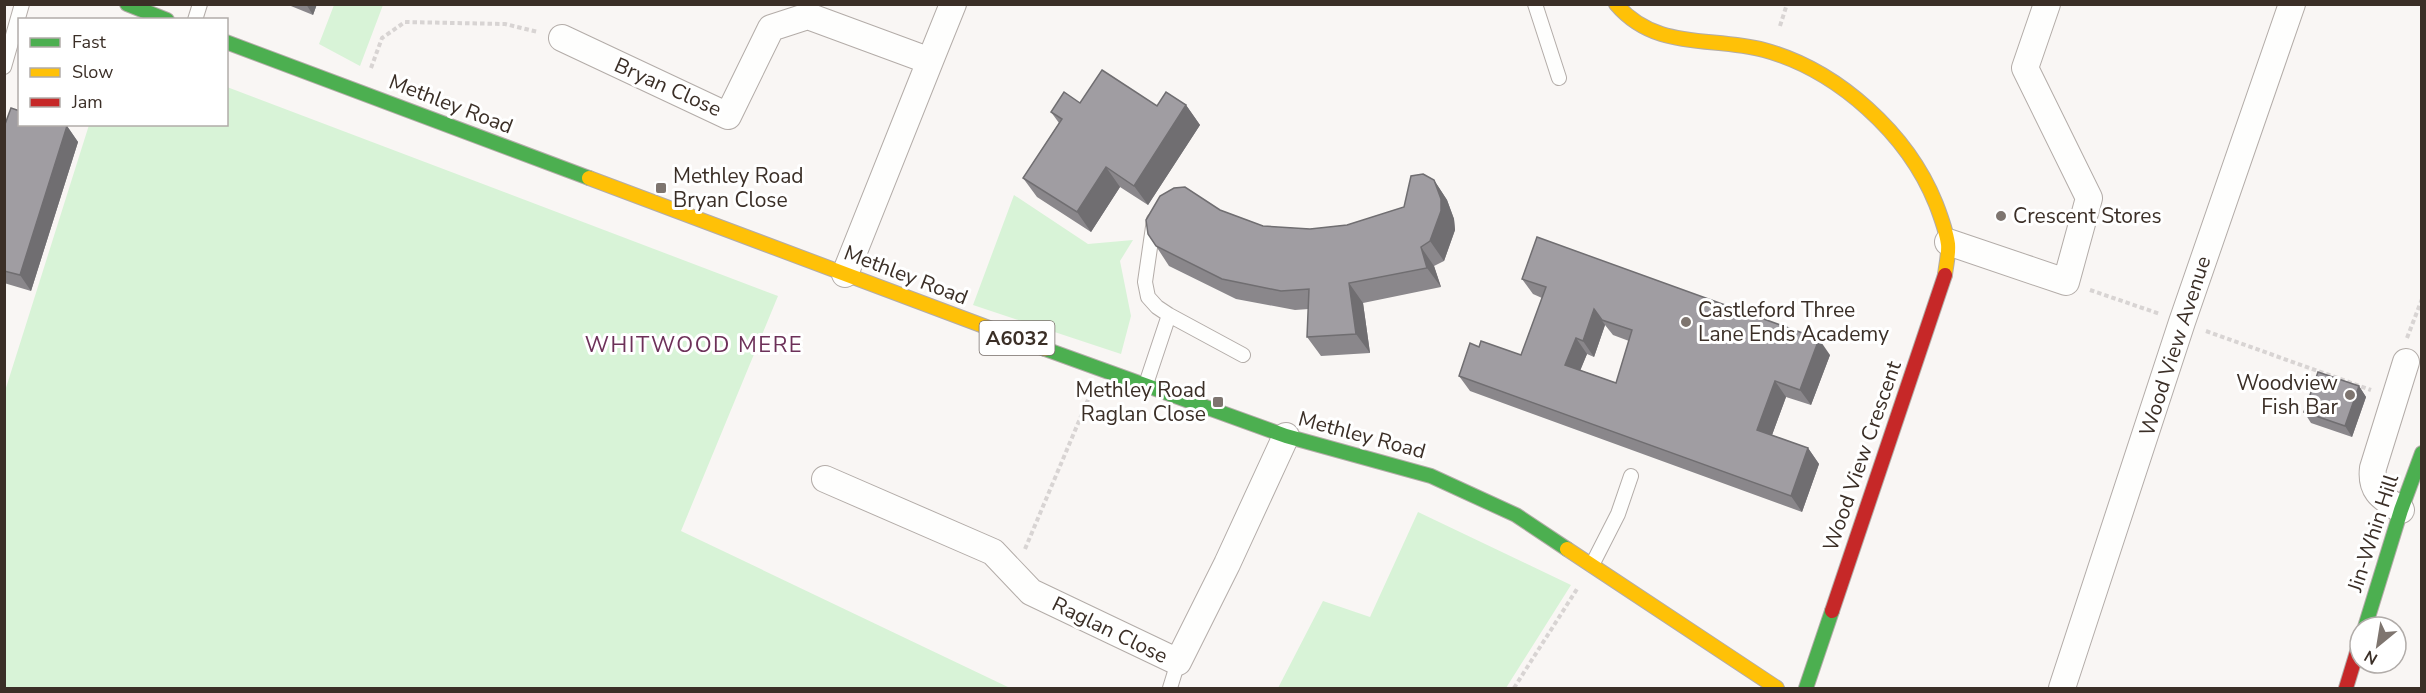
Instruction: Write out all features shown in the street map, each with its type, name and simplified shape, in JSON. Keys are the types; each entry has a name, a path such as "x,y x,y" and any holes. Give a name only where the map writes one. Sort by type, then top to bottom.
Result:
{"main road":[{"path":"127,4 162,18"},
{"name":"Wood View Crescent","path":"1616,4 1631,21 1647,30 1664,35 1763,50 1796,62 1849,91 1883,121 1917,167 1939,213 1948,242 1945,276 1806,688"},
{"name":"Methley Road","path":"228,43 845,274 1286,436 1431,476 1516,515 1777,688"},
{"name":"Jin-Whin Hill","path":"2369,615 2401,510 2419,466"}],"street":[{"path":"845,274 952,4"},
{"path":"1948,242 2066,282 2089,198 2025,68 2047,4"},
{"name":"Wood View Avenue","path":"2062,688 2182,322 2292,4"},
{"name":"Bryan Close","path":"562,38 728,116 771,28 808,16 930,61"},
{"path":"2401,510 2380,496 2371,482 2373,468 2406,362"},
{"name":"Raglan Close","path":"825,479 993,552 1031,592 1178,662 1227,564 1286,436"}],"lane":[{"path":"6,59 22,4"},
{"path":"1535,4 1559,78"},
{"path":"1166,208 1153,222 1145,282 1148,297 1156,307 1168,315 1243,355"},
{"path":"1146,384 1168,315"},
{"path":"1592,565 1618,514 1631,476"},
{"path":"1170,688 1178,662"}],"path":[{"path":"362,92 382,38 405,22 505,24 562,38"},
{"path":"2066,282 2395,399"},
{"path":"2406,362 2403,349 2421,299"},
{"path":"1014,574 1101,368"},
{"path":"1514,688 1592,565"}],"green space":[{"path":"334,5 383,5 360,66 319,44"},
{"path":"228,87 778,296 681,531 1010,688 5,688 5,391 89,126 228,126"},
{"path":"1014,195 1088,244 1133,240 1120,261 1131,316 1121,354 973,305"},
{"path":"1418,512 1571,585 1506,688 1278,688 1323,601 1370,617"}],"building":[{"path":"1102,70 1157,106 1166,92 1186,105 1134,186 1106,167 1077,212 1023,178 1062,119 1051,112 1064,92 1080,103"},
{"path":"11,108 18,110 18,126 67,126 20,275 4,271 4,127"},
{"path":"1423,174 1434,180 1441,199 1441,211 1430,241 1421,247 1427,268 1349,283 1356,334 1307,337 1309,289 1281,291 1222,279 1156,246 1148,234 1146,220 1160,196 1174,188 1185,187 1220,210 1263,226 1310,229 1347,225 1404,207 1411,176"},
{"path":"1537,237 1819,339 1800,390 1775,381 1757,430 1808,448 1791,496 1459,376 1470,343 1479,347 1481,341 1521,355 1546,287 1522,279","holes":["1594,309 1602,320 1632,330 1616,383 1565,365 1576,338 1583,341"]},
{"path":"2318,372 2359,386 2345,426 2304,412"}],"traffic: fast":[{"path":"127,4 162,18"},
{"path":"228,43 589,178"},
{"path":"1045,349 1286,436 1431,476 1516,515 1567,549"},
{"path":"2369,615 2401,510 2422,453"},
{"path":"1806,688 1832,611"}],"traffic: slow":[{"path":"1616,4 1632,19 1666,36 1764,50 1791,59 1844,89 1889,130 1908,153 1924,178 1945,229 1948,244 1945,275"},
{"path":"589,178 1045,349"},
{"path":"1567,549 1777,688"}],"traffic: jam":[{"path":"1832,611 1945,275"},
{"path":"2346,688 2350,675"}],"place":[{"name":"Methley Road Bryan Close","path":"661,188"},
{"name":"Crescent Stores","path":"2001,216"},
{"name":"Castleford Three Lane Ends Academy","path":"1686,322"},
{"name":"Woodview Fish Bar","path":"2350,395"},
{"name":"Methley Road Raglan Close","path":"1218,402"}],"district":[{"name":"WHITWOOD MERE","path":"694,344"}]}
